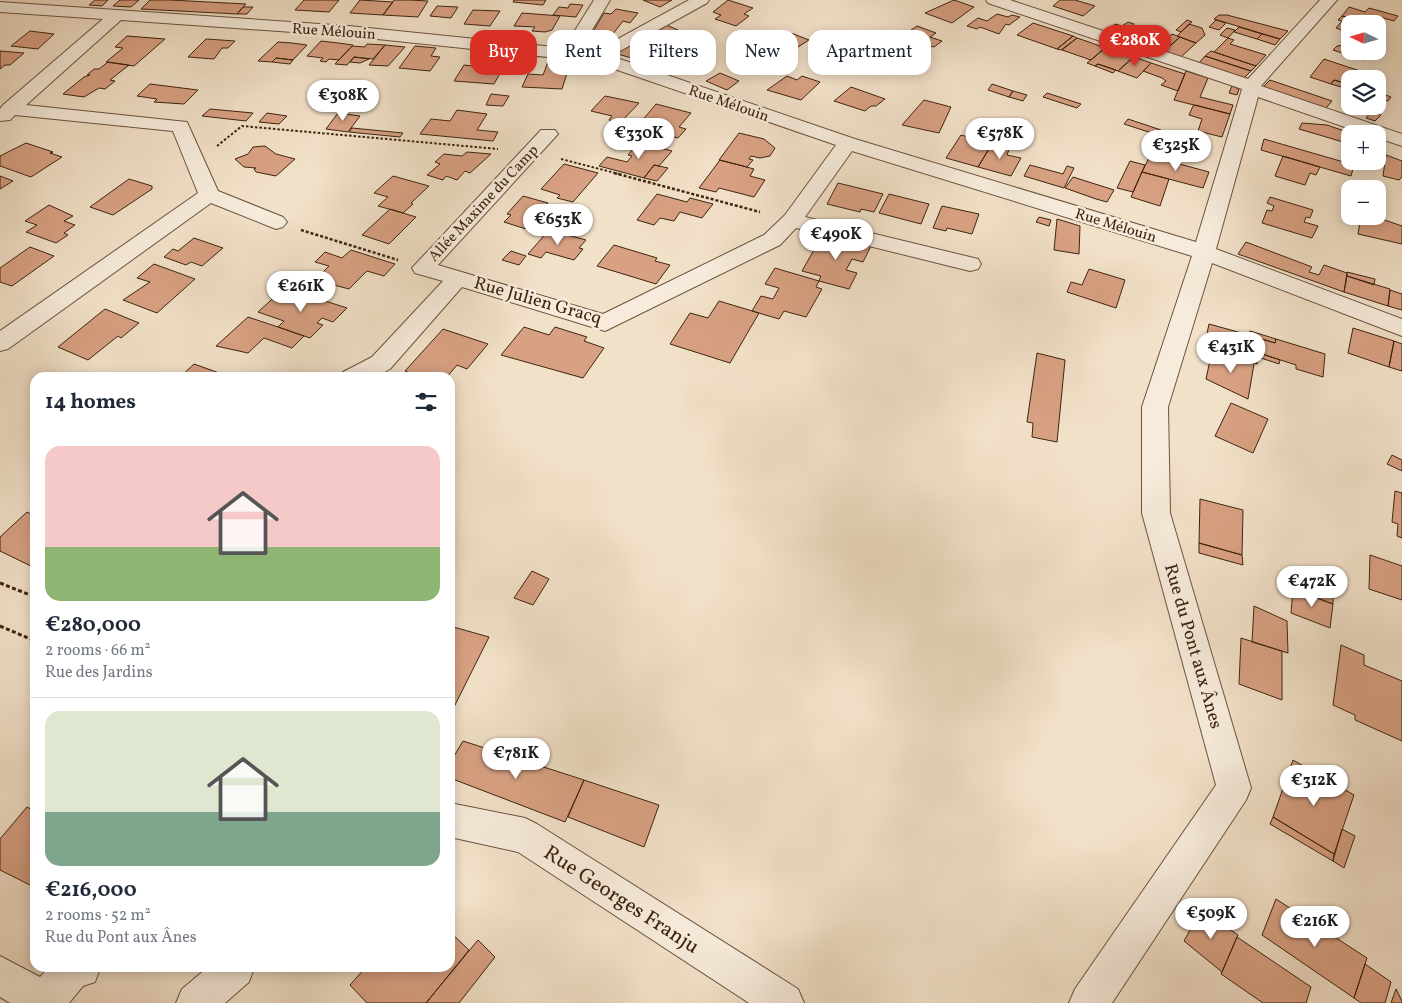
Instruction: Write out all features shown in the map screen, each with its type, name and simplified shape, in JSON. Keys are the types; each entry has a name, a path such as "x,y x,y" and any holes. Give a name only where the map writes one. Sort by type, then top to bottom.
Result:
{"street":[{"path":"584,30 602,0"},
{"path":"620,45 701,0"},
{"path":"994,0 1402,140"},
{"path":"1251,88 1329,0"},
{"name":"Rue Mélouin","path":"0,7 349,31 547,51"},
{"path":"5,114 116,16"},
{"name":"Rue Mélouin","path":"620,65 709,97 848,143 1204,252 1402,328"},
{"name":"Rue du Pont aux Ânes","path":"1089,1003 1234,788 1156,513 1154,408 1204,252 1251,88"},
{"path":"5,114 180,126 209,195 276,222"},
{"name":"Allée Maxime du Camp","path":"458,278 422,268 548,134"},
{"name":"Rue Julien Gracq","path":"364,372 381,363 458,278 605,323 772,240 792,220 848,143"},
{"path":"0,343 209,195"},
{"path":"792,220 970,264"},
{"name":"Rue Georges Franju","path":"455,821 524,836 784,1003"},
{"path":"0,975 45,1002 70,972"},
{"path":"196,1003 231,972"}],"path":[{"path":"300,230 422,268"},
{"path":"0,583 30,596"},
{"path":"0,626 30,638"}],"building":[{"path":"95,0 108,0 102,6 89,5"},
{"path":"120,0 139,0 131,7 113,6"},
{"path":"150,0 246,4 237,14 141,9"},
{"path":"304,0 339,0 329,12 295,10"},
{"path":"360,0 393,2 383,15 350,13"},
{"path":"394,0 428,1 418,17 383,15"},
{"path":"514,0 546,0 543,5 513,2"},
{"path":"643,0 672,0 660,7"},
{"path":"728,0 753,8 744,14 749,16 736,26 715,19 721,15 713,12"},
{"path":"954,0 974,7 952,23 925,13"},
{"path":"1060,0 1075,0 1095,6 1083,16 1053,6"},
{"path":"570,4 583,5 576,17 553,15 559,7 568,8"},
{"path":"437,6 458,7 451,18 430,16"},
{"path":"243,7 253,7 247,14 237,14"},
{"path":"1349,7 1365,12 1369,8 1398,16 1394,21 1386,19 1386,15 1343,15"},
{"path":"616,9 638,13 630,23 623,21 616,30 594,30 604,13 611,14"},
{"path":"473,10 500,11 490,26 464,24"},
{"path":"522,13 560,16 552,30 545,32 533,30 535,27 514,26"},
{"path":"997,14 1008,17 1012,15 1020,17 1009,25 1006,24 999,34 980,27 977,29 967,26 978,18 987,21"},
{"path":"1219,15 1227,15 1288,31 1280,39 1214,19"},
{"path":"1187,20 1192,22 1181,32 1176,30"},
{"path":"1216,20 1226,23 1219,30 1209,27"},
{"path":"1128,22 1134,24 1121,36 1107,31 1115,24 1122,26"},
{"path":"1341,22 1341,30 1336,28"},
{"path":"1033,23 1073,36 1057,49 1017,35"},
{"path":"664,24 678,30 654,30"},
{"path":"1189,24 1202,28 1205,35 1196,43 1177,36"},
{"path":"917,26 928,30 911,30"},
{"path":"1239,27 1262,34 1257,39 1234,32"},
{"path":"1227,28 1235,30 1228,38 1220,35"},
{"path":"1129,29 1165,41 1172,34 1180,37 1164,51 1121,36"},
{"path":"30,31 54,34 38,49 11,46"},
{"path":"1262,34 1280,39 1275,45 1257,39"},
{"path":"127,36 165,39 134,66 106,62 123,48 115,47"},
{"path":"798,36 808,41 798,47"},
{"path":"1073,36 1077,38 1061,50 1057,49"},
{"path":"931,37 942,41 934,47 931,46"},
{"path":"1180,37 1196,43 1180,58 1163,52"},
{"path":"1077,38 1105,48 1091,60 1062,50"},
{"path":"1228,38 1234,40 1230,44 1266,55 1256,66 1214,52"},
{"path":"206,39 235,41 228,48 222,48 214,59 188,57"},
{"path":"321,41 353,45 339,60 329,59 326,62 320,61 323,58 307,56"},
{"path":"278,42 307,45 293,60 276,58 272,62 258,61"},
{"path":"367,44 385,45 373,59 354,57 347,65 335,64 352,46 365,47"},
{"path":"630,44 630,58 620,55 620,50"},
{"path":"385,45 405,47 388,66 369,65"},
{"path":"1341,45 1341,53 1333,50"},
{"path":"415,46 436,48 431,56 440,57 430,71 399,68"},
{"path":"1105,48 1133,57 1118,71 1098,64 1095,66 1087,63"},
{"path":"0,51 24,53 10,65 5,65 0,69"},
{"path":"1211,51 1256,66 1251,71 1205,56"},
{"path":"1205,56 1251,71 1243,79 1198,64"},
{"path":"354,57 369,59 360,63 350,62"},
{"path":"1134,57 1151,63 1137,78 1118,71"},
{"path":"276,58 293,60 290,64 272,62"},
{"path":"1324,59 1357,70 1341,70 1341,82 1334,80 1331,84 1310,77"},
{"path":"108,62 129,65 110,80 115,81 105,89 99,88 84,97 63,94 84,77 90,75 87,75 94,69 99,69"},
{"path":"1151,63 1185,74 1178,91 1161,85 1166,81 1162,78 1143,71"},
{"path":"1098,64 1116,70 1113,73 1095,66"},
{"path":"464,65 470,66 470,75 499,75 494,84 454,81"},
{"path":"547,65 547,75 566,75 562,89 522,87 528,75 543,75"},
{"path":"1186,71 1208,78 1200,97 1233,105 1230,114 1174,100"},
{"path":"720,73 739,81 727,90 706,81"},
{"path":"787,76 797,80 802,76 820,82 801,100 767,90"},
{"path":"1270,80 1332,101 1326,108 1263,87"},
{"path":"1334,80 1341,82 1341,87 1331,84"},
{"path":"150,84 198,90 184,104 154,102 157,99 137,96"},
{"path":"992,84 1013,91 1009,97 988,90"},
{"path":"1232,86 1239,89 1237,95 1229,93"},
{"path":"851,87 885,99 865,111 834,101"},
{"path":"1013,91 1027,95 1023,101 1009,97"},
{"path":"1047,93 1081,104 1077,108 1043,97"},
{"path":"491,94 509,96 503,106 486,105"},
{"path":"1386,95 1391,97 1388,101 1386,100"},
{"path":"605,96 639,103 620,123 609,120 612,116 591,111"},
{"path":"924,100 951,107 939,133 902,125"},
{"path":"656,104 691,113 679,127 686,129 678,138 658,133 665,124 656,122 653,125 641,122"},
{"path":"1195,105 1230,114 1222,137 1198,131 1202,119 1189,115"},
{"path":"210,109 253,113 246,121 202,116"},
{"path":"457,110 487,114 477,130 498,132 493,141 420,134 431,119 450,121"},
{"path":"267,113 287,116 279,124 259,122"},
{"path":"338,113 360,116 348,132 326,129"},
{"path":"1368,115 1381,115 1375,121 1366,118"},
{"path":"1128,119 1161,130 1158,135 1124,124"},
{"path":"1302,123 1327,125 1341,130 1341,141 1299,129"},
{"path":"352,128 403,133 400,137 349,132"},
{"path":"739,133 764,139 775,148 770,156 760,158 751,156 749,159 753,160 747,167 719,160"},
{"path":"961,135 992,144 978,167 946,158"},
{"path":"1176,139 1196,144 1190,160 1152,150 1154,144 1172,149"},
{"path":"1264,139 1341,161 1341,170 1353,170 1351,176 1261,150"},
{"path":"639,142 672,151 659,166 654,165 644,178 599,166 607,157 627,162 632,156 628,155"},
{"path":"993,142 1010,147 1007,155 1021,158 1011,176 978,167"},
{"path":"26,143 62,157 31,177 0,166 0,156"},
{"path":"265,146 276,154 295,159 276,176 256,172 254,169 256,168 244,167 235,159 248,154 253,147"},
{"path":"467,152 491,154 470,173 465,171 457,180 446,176 443,180 427,175 440,164 435,162 444,154 462,156"},
{"path":"1386,155 1402,161 1402,177 1399,180 1383,176 1384,170 1386,170"},
{"path":"1150,156 1209,172 1203,188 1142,172"},
{"path":"1283,156 1320,167 1316,175 1310,173 1305,185 1275,176"},
{"path":"720,160 754,169 750,176 765,180 754,197 719,188 716,192 699,188"},
{"path":"1130,161 1145,165 1133,192 1117,188"},
{"path":"564,164 598,173 573,202 557,198 560,195 541,189"},
{"path":"654,165 668,168 657,181 644,178"},
{"path":"1030,165 1063,174 1067,166 1074,168 1064,188 1024,176"},
{"path":"1142,172 1169,179 1160,206 1131,197"},
{"path":"0,176 13,181 0,189"},
{"path":"393,176 429,186 403,213 378,206 388,197 374,193"},
{"path":"1073,177 1114,190 1107,202 1096,199 1065,188"},
{"path":"129,179 152,186 152,189 113,215 90,207"},
{"path":"838,183 883,194 874,212 861,209 860,212 827,204"},
{"path":"657,194 687,202 690,198 713,204 702,218 680,212 674,221 660,218 654,225 637,220"},
{"path":"889,194 929,204 921,224 879,213"},
{"path":"523,196 548,203 526,229 504,222 511,215 507,214"},
{"path":"1270,197 1313,210 1310,218 1306,217 1304,222 1318,226 1312,238 1262,223 1267,210 1272,211 1274,206 1267,203"},
{"path":"49,205 73,216 64,221 75,225 64,233 68,235 56,243 26,232 37,225 25,221"},
{"path":"942,206 979,214 972,234 947,228 946,231 933,228"},
{"path":"390,209 416,217 389,244 362,235"},
{"path":"1039,217 1051,220 1049,226 1036,222"},
{"path":"1057,219 1080,226 1079,254 1054,250"},
{"path":"1386,220 1402,226 1402,244 1358,234 1360,225 1386,225"},
{"path":"549,230 586,240 579,248 583,249 574,260 546,252 541,258 528,254"},
{"path":"829,235 871,246 863,262 852,259 846,270 857,273 849,289 819,281 821,276 802,271 815,248 820,250"},
{"path":"194,238 223,248 202,266 191,262 186,265 164,257 173,249 178,251"},
{"path":"1246,242 1312,267 1309,272 1319,275 1324,265 1347,273 1344,292 1238,254"},
{"path":"614,245 657,258 655,261 670,265 656,284 597,266"},
{"path":"30,247 54,256 12,286 0,282 0,268"},
{"path":"351,250 395,264 384,276 367,271 349,289 315,280 329,266 315,262 325,252 342,258"},
{"path":"511,251 526,256 519,265 502,260"},
{"path":"154,264 195,279 157,313 123,300 150,282 137,278"},
{"path":"775,268 819,281 816,287 822,289 806,317 784,311 779,319 752,311 761,296 773,299 779,288 765,284"},
{"path":"1089,269 1125,280 1116,308 1067,292 1071,282 1082,285"},
{"path":"1347,272 1375,279 1374,285 1347,276"},
{"path":"1347,276 1390,289 1388,306 1344,292"},
{"path":"1390,290 1402,294 1402,310 1388,306"},
{"path":"280,292 314,303 319,299 347,308 333,322 322,318 317,323 323,325 310,338 278,327 284,321 258,312"},
{"path":"719,301 759,313 730,363 670,344 690,313 708,318"},
{"path":"105,309 139,323 121,338 118,336 88,360 58,347"},
{"path":"248,317 304,336 292,348 264,338 248,353 216,346"},
{"path":"1209,324 1249,335 1247,350 1243,349 1241,360 1218,353 1220,343 1206,338"},
{"path":"524,327 549,335 555,327 587,337 584,341 604,348 583,378 501,355"},
{"path":"1353,328 1394,341 1389,367 1348,353"},
{"path":"443,329 488,344 467,369 457,365 451,372 405,371"},
{"path":"1250,331 1276,339 1275,343 1249,335"},
{"path":"1249,335 1275,343 1276,339 1325,354 1323,377 1296,369 1296,365 1259,353 1257,364 1241,360 1243,349 1247,350"},
{"path":"1206,338 1220,343 1218,353 1203,348"},
{"path":"1394,341 1402,344 1402,371 1389,367"},
{"path":"1212,351 1254,364 1248,399 1206,379"},
{"path":"1037,353 1065,360 1057,442 1032,437 1033,423 1027,422"},
{"path":"1259,353 1280,360 1279,364 1258,357"},
{"path":"194,364 216,372 185,372"},
{"path":"1231,403 1268,419 1253,453 1215,436"},
{"path":"1392,455 1402,460 1402,471 1387,464"},
{"path":"1395,491 1402,493 1402,538 1397,536 1398,524 1392,522"},
{"path":"1200,499 1243,510 1242,555 1199,543"},
{"path":"27,512 30,514 30,566 0,551 0,537"},
{"path":"1199,543 1242,555 1243,565 1199,553"},
{"path":"1370,555 1402,566 1402,600 1369,589"},
{"path":"532,571 549,579 533,605 514,598"},
{"path":"1294,581 1333,594 1333,604 1293,589"},
{"path":"1293,589 1333,604 1330,628 1291,613"},
{"path":"1254,606 1287,621 1288,653 1252,642"},
{"path":"455,627 489,637 455,705"},
{"path":"1241,638 1282,651 1282,700 1239,684"},
{"path":"1341,645 1364,655 1364,665 1402,681 1402,741 1355,720 1355,715 1333,705"},
{"path":"463,741 584,780 565,822 455,780 455,755"},
{"path":"1293,760 1354,795 1334,854 1273,817"},
{"path":"584,780 659,805 644,847 568,817"},
{"path":"27,807 30,808 30,885 0,870 0,839"},
{"path":"1273,817 1334,854 1333,861 1270,824"},
{"path":"1342,829 1355,836 1344,868 1333,861"},
{"path":"1276,899 1367,958 1354,998 1262,935"},
{"path":"1201,910 1238,935 1222,972 1184,941"},
{"path":"455,937 469,950 455,967"},
{"path":"1237,937 1311,987 1306,1003 1263,1003 1221,974"},
{"path":"478,940 495,957 459,1003 426,1003 452,972 455,972 455,968"},
{"path":"1365,964 1391,982 1385,1003 1361,1003 1354,998"},
{"path":"361,972 451,972 426,1003 367,1003 350,985"},
{"path":"1396,989 1402,1001 1402,1003 1391,1003"}]}
